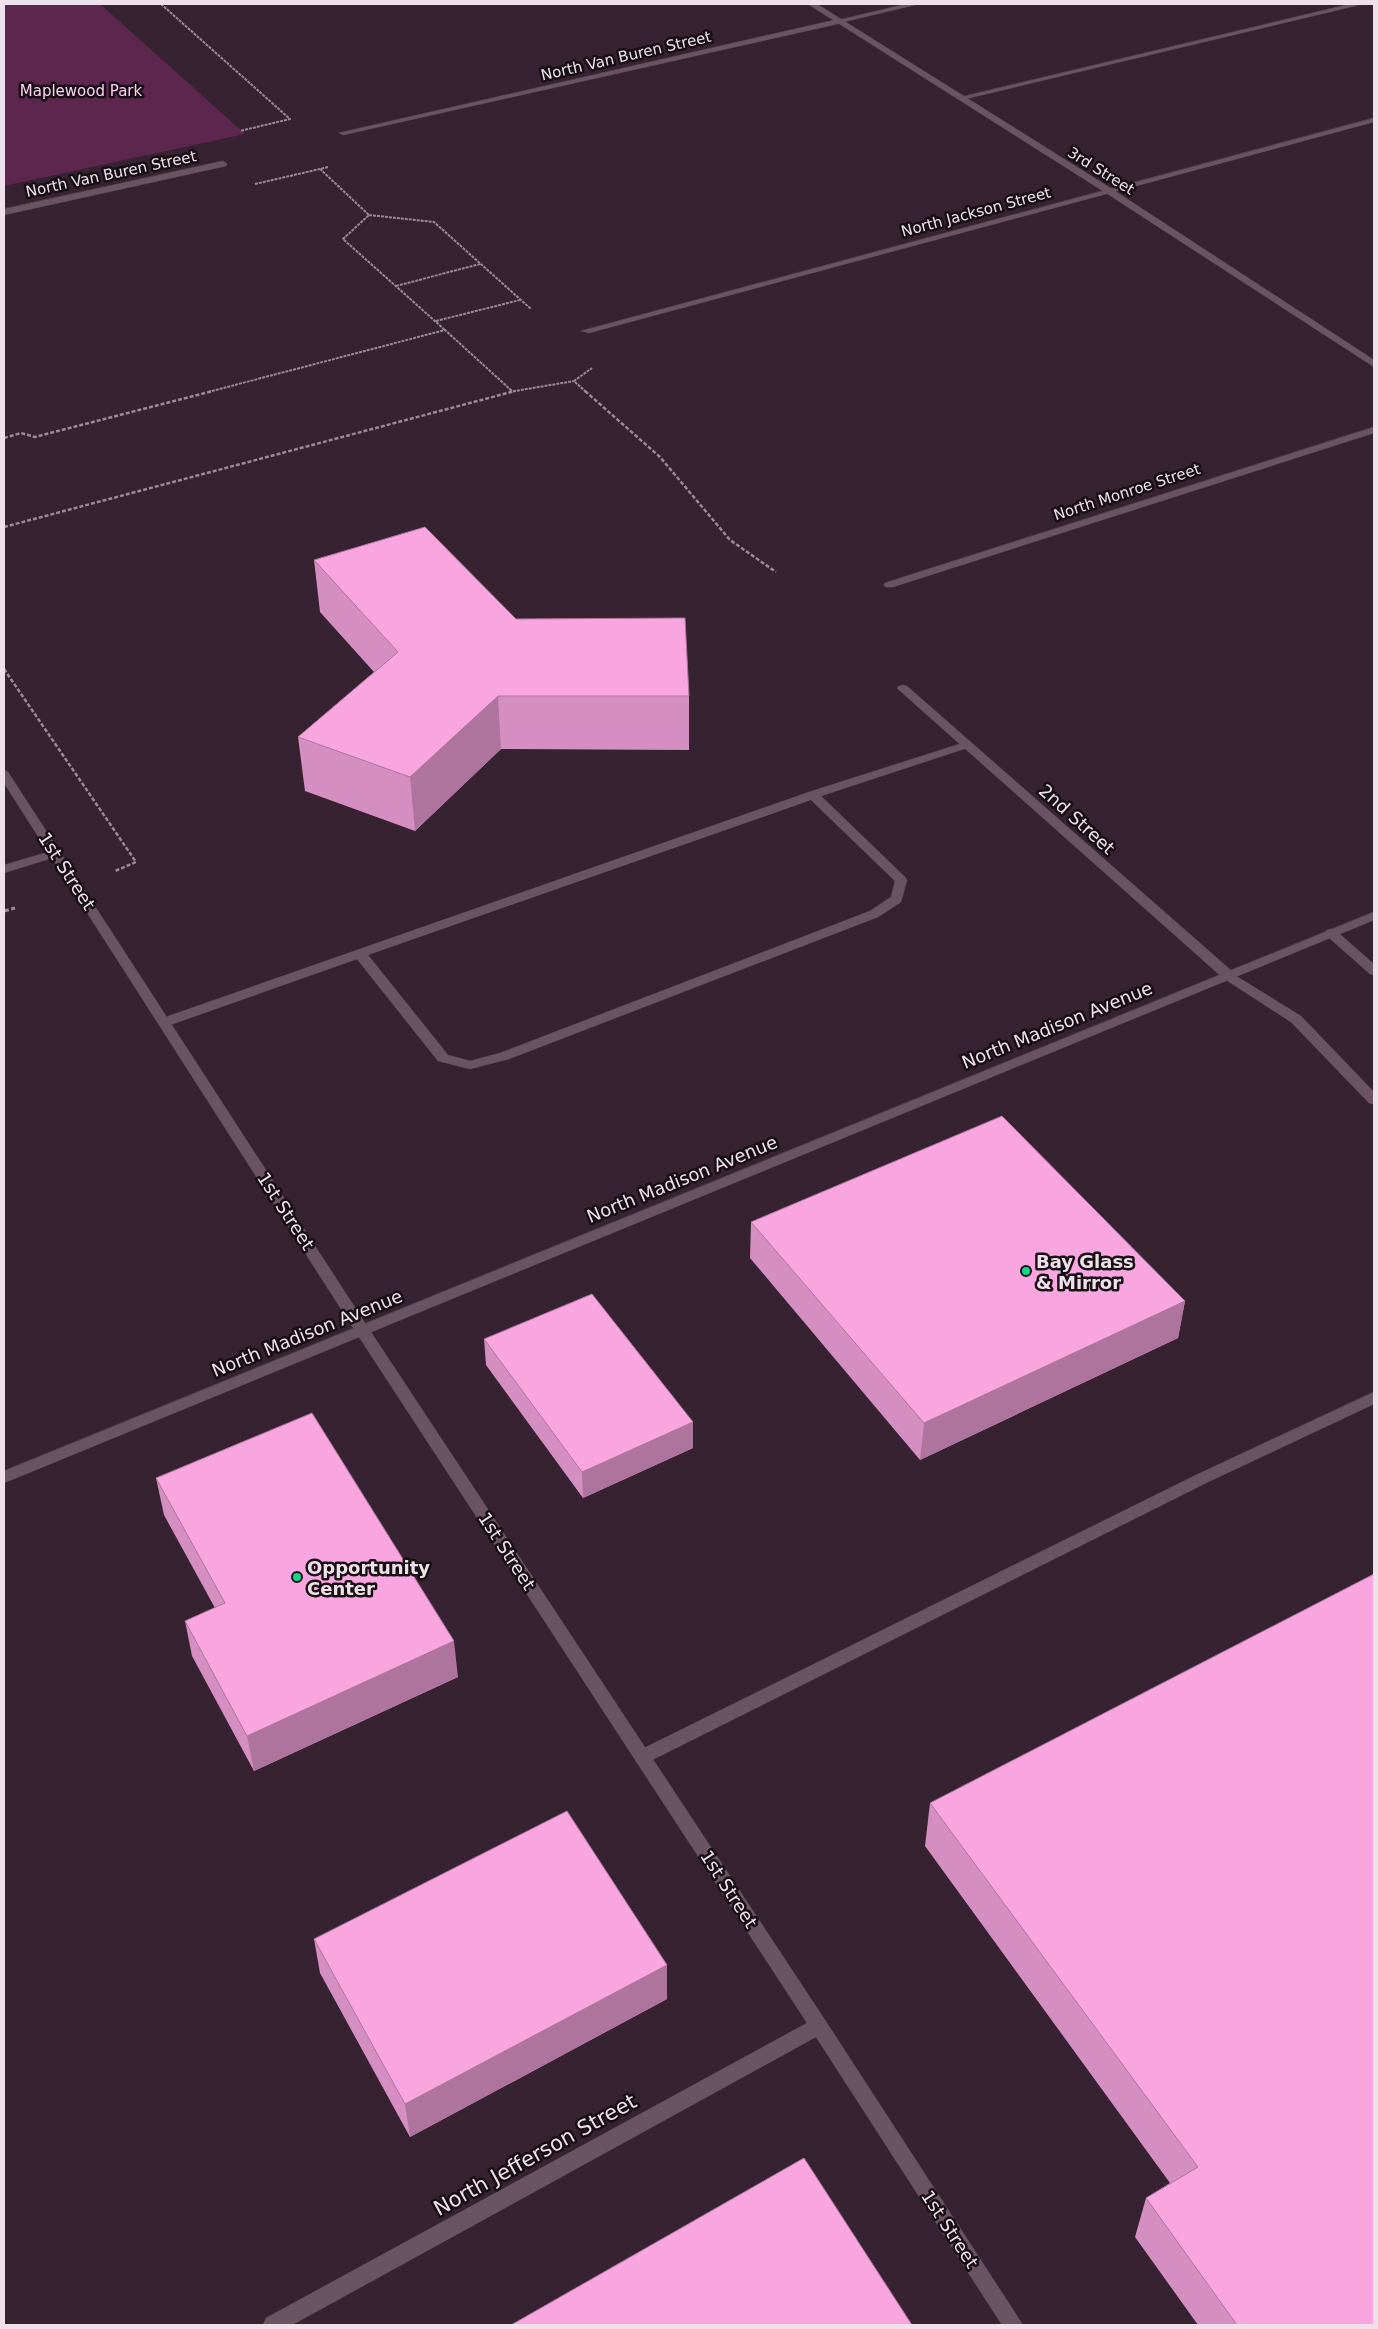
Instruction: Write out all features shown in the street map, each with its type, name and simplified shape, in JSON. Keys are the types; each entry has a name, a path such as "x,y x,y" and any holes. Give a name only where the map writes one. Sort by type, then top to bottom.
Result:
{"street":[{"name":"3rd Street","path":"812,4 1108,191 1374,364"},
{"name":"North Van Buren Street","path":"344,133 915,4"},
{"path":"961,98 1359,4"},
{"name":"North Jackson Street","path":"586,331 1374,120"},
{"name":"North Van Buren Street","path":"4,212 223,164"},
{"name":"North Monroe Street","path":"889,585 1374,430"},
{"name":"2nd Street","path":"903,688 1228,975 1296,1019 1374,1100"},
{"path":"165,1022 812,795 966,744"},
{"name":"1st Street","path":"4,774 362,1330 1013,2325"},
{"path":"359,953 443,1058 470,1065 504,1056 874,914 897,900 902,880 812,795"},
{"path":"4,869 56,852"},
{"name":"North Madison Avenue","path":"4,1477 1374,916"},
{"path":"1331,933 1374,971"},
{"path":"642,1757 1192,1484 1374,1398"},
{"name":"North Jefferson Street","path":"273,2325 819,2026"}],"path":[{"path":"161,4 290,119 233,132"},
{"path":"330,166 320,169 369,215 434,222 531,310"},
{"path":"369,215 344,240 512,390"},
{"path":"396,286 480,264"},
{"path":"436,322 520,300"},
{"path":"4,438 21,433 35,437 445,330"},
{"path":"4,527 512,390 574,381 595,366"},
{"path":"574,381 660,457 730,540 776,572"}],"green space":[{"name":"Maplewood Park","path":"4,4 100,4 245,134 4,186"}],"building":[{"path":"425,527 516,619 685,618 689,696 498,696 410,777 298,737 398,652 314,560"},
{"path":"1002,1116 1185,1301 924,1423 751,1222"},
{"path":"592,1294 693,1422 582,1472 484,1339"},
{"name":"Opportunity Center","path":"312,1413 454,1641 247,1736 185,1621 225,1603 156,1478"},
{"path":"1374,1574 1374,2325 1237,2325 1146,2198 1198,2167 930,1803"},
{"path":"567,1811 667,1965 405,2104 314,1939"},
{"path":"804,2158 912,2325 511,2325"}],"place":[{"name":"Bay Glass & Mirror","path":"1026,1271"},
{"name":"Opportunity Center","path":"297,1577"}]}
